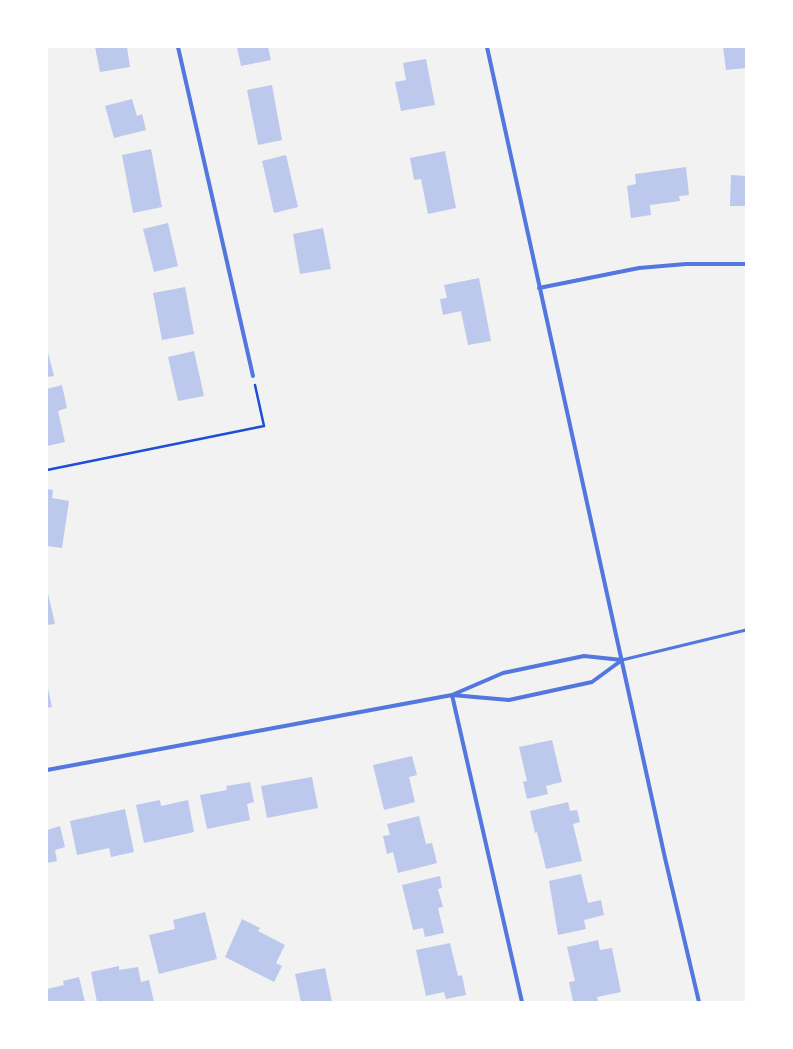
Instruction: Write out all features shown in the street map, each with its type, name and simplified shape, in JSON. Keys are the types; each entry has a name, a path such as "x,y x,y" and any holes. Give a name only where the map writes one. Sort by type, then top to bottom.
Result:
{"street":[{"path":"178,47 253,376"},
{"path":"487,47 665,858 699,1002"},
{"path":"539,288 639,268 686,264 746,264"},
{"path":"47,770 452,695 503,673 584,656 622,660"},
{"path":"452,695 509,700 592,682 622,660"},
{"path":"452,695 522,1002"}],"lane":[{"path":"622,660 746,630"}],"path":[{"path":"47,470 264,426 253,376"}],"building":[{"path":"95,47 127,47 130,67 100,72"},
{"path":"237,47 268,47 271,60 241,66"},
{"path":"723,47 746,47 746,68 726,70"},
{"path":"426,59 435,105 401,111 395,82 406,80 403,63"},
{"path":"272,85 282,140 258,145 247,90"},
{"path":"132,99 137,116 142,114 146,130 114,138 105,106"},
{"path":"151,149 162,207 133,213 122,155"},
{"path":"445,151 456,208 428,214 421,179 414,180 410,158"},
{"path":"286,155 298,207 274,213 262,161"},
{"path":"686,167 689,195 679,196 680,201 650,205 651,215 631,218 627,186 636,184 635,174"},
{"path":"731,175 746,176 746,206 730,206"},
{"path":"168,223 178,266 154,272 143,229"},
{"path":"323,228 331,269 300,274 293,234"},
{"path":"479,278 491,341 468,345 461,311 443,315 440,299 447,298 444,285"},
{"path":"185,287 194,334 162,340 153,293"},
{"path":"47,349 54,376 47,377"},
{"path":"194,351 204,396 178,401 168,357"},
{"path":"62,385 67,408 58,411 65,442 47,446 47,389"},
{"path":"47,489 53,490 52,498 69,501 62,548 47,546"},
{"path":"47,589 55,624 47,625"},
{"path":"47,684 52,707 47,708"},
{"path":"552,740 562,782 546,786 548,794 527,799 523,782 527,781 519,747"},
{"path":"412,756 417,775 409,777 415,802 384,810 373,765"},
{"path":"312,777 318,808 267,818 261,786"},
{"path":"250,782 254,802 247,804 250,820 207,829 200,795 227,790 226,786"},
{"path":"160,800 161,806 188,800 194,832 144,843 136,805"},
{"path":"568,802 570,811 577,810 580,822 573,824 582,861 546,869 530,811"},
{"path":"125,809 134,852 111,857 109,848 77,855 70,821"},
{"path":"419,816 426,844 432,843 437,863 398,873 393,852 387,854 383,836 390,835 387,824"},
{"path":"60,826 65,847 55,850 57,861 47,863 47,830"},
{"path":"581,874 588,903 601,900 604,915 584,920 586,929 558,935 549,881"},
{"path":"440,876 442,888 438,889 443,907 438,908 444,933 425,937 423,928 413,930 402,885"},
{"path":"205,912 217,959 159,974 149,935 175,929 173,920"},
{"path":"242,919 260,928 258,931 285,945 276,963 282,966 274,982 225,957"},
{"path":"598,940 600,950 612,948 621,992 597,997 598,1001 573,1002 569,982 575,981 567,947"},
{"path":"450,943 458,976 462,975 466,995 446,999 444,992 426,996 416,950"},
{"path":"119,966 119,970 138,967 141,982 149,980 154,1002 97,1002 91,972"},
{"path":"325,968 332,1002 301,1002 295,974"},
{"path":"79,977 85,1002 47,1002 47,989 64,985 63,981"}]}
